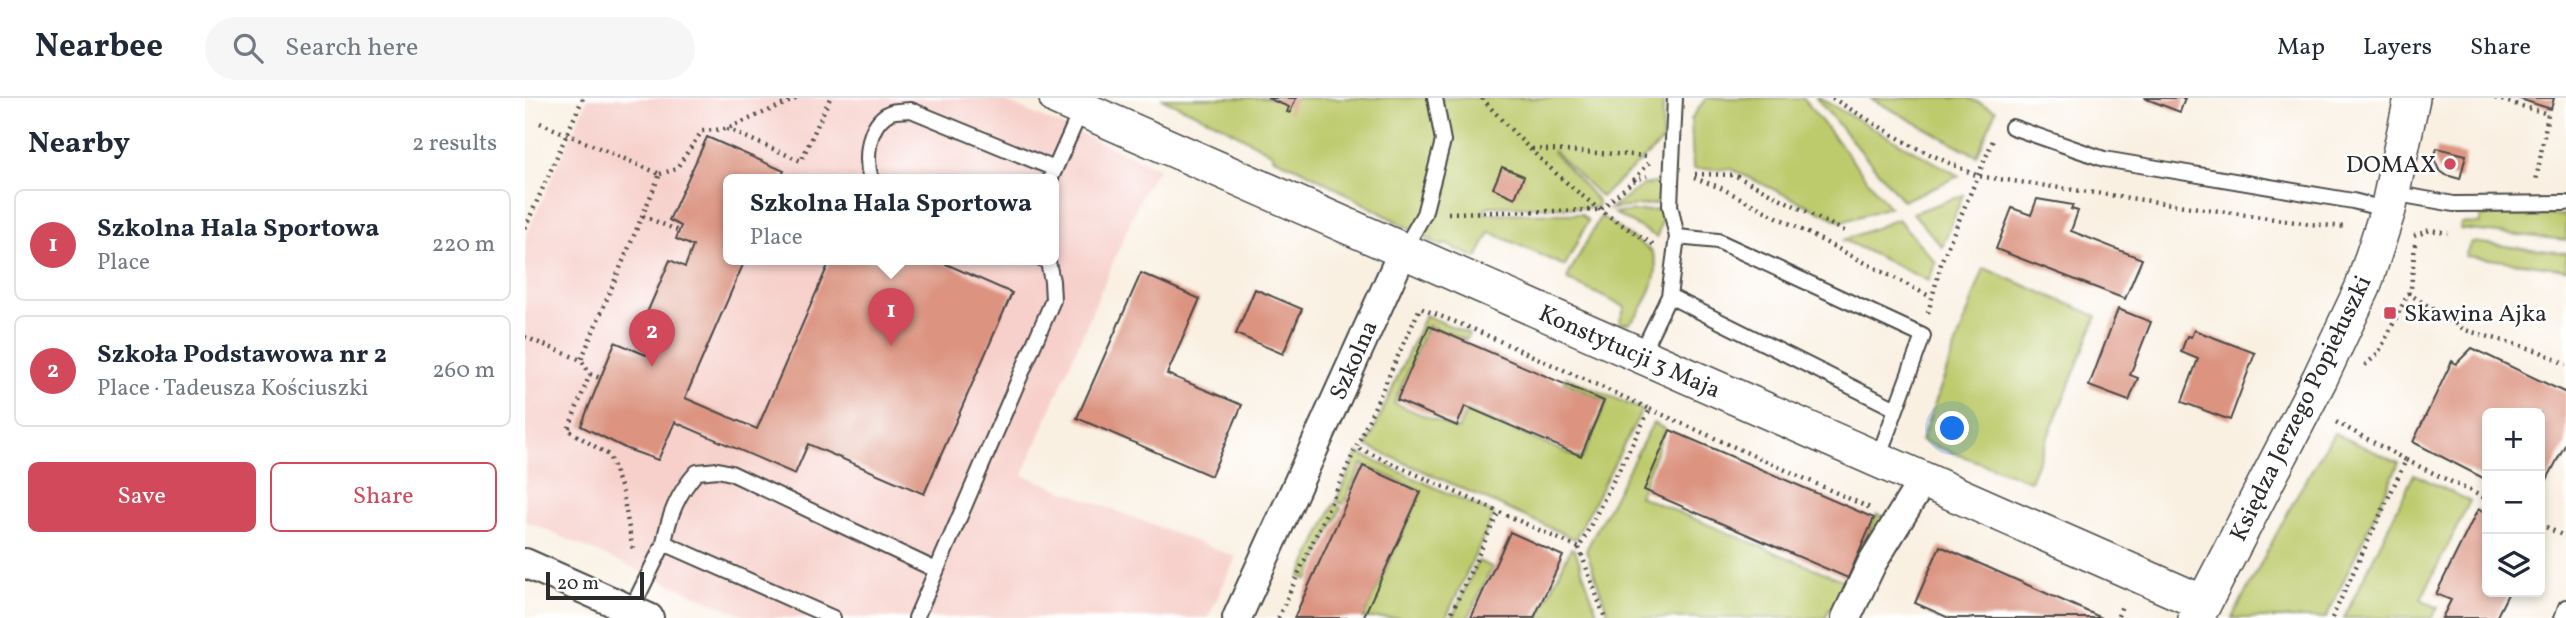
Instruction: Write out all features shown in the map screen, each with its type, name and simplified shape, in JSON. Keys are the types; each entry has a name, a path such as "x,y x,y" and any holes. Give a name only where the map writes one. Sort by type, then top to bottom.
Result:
{"street":[{"name":"Księdza Jerzego Popiełuszki","path":"2200,610 2320,378 2363,287 2390,201 2412,98"},
{"name":"Konstytucji 3 Maja","path":"1069,103 1923,480 2200,610"},
{"name":"Szkolna","path":"1237,618 1402,251"},
{"path":"1846,618 1872,564 1923,480"},
{"path":"525,563 640,614"}],"lane":[{"name":"Szkolna","path":"1402,251 1424,214 1443,141 1435,98"},
{"path":"1640,355 1669,296 1677,237 1670,205 1675,98"},
{"path":"870,174 867,164 870,144 878,122 891,112 911,110 1052,174 1069,103"},
{"path":"2012,127 2104,159 2353,201 2566,204"},
{"path":"1677,237 1718,241 1923,336 1877,460"},
{"path":"916,618 1053,300 1049,265"},
{"path":"1669,296 1896,409"},
{"path":"640,614 664,543 668,518 684,486 697,471 718,470 731,473 936,569"},
{"path":"664,543 833,618"},
{"path":"2562,618 2566,607"}],"path":[{"path":"525,228 583,98"},
{"path":"540,123 660,174 676,169 702,131 726,129 798,98"},
{"path":"726,129 801,160 830,98"},
{"path":"1482,98 1507,127 1600,210 1674,258"},
{"path":"1832,98 1912,146 1978,176 2355,229"},
{"path":"2495,98 2538,108 2548,114 2534,188"},
{"path":"1459,213 1600,210 1633,181 1655,156 1531,149"},
{"path":"581,360 660,174"},
{"path":"1846,232 1734,175 1684,174 1719,187 1931,297"},
{"path":"1633,181 1655,175"},
{"path":"1923,336 1942,260 1978,176"},
{"path":"643,216 679,231"},
{"path":"2378,354 2411,288 2416,237 2430,230 2448,233"},
{"path":"2408,293 2465,330 2539,351 2566,365"},
{"path":"1279,618 1420,308 1473,329 1882,513"},
{"path":"525,337 581,360 590,374 600,379"},
{"path":"590,374 568,430 609,454 623,495 633,558"},
{"path":"1579,548 1650,409"},
{"path":"2330,419 2482,497"},
{"path":"1358,448 1579,548 1605,618"},
{"path":"2332,618 2406,460"},
{"path":"1449,618 1499,512"},
{"path":"2545,526 2566,537"}],"shaded area":[{"path":"588,98 997,98 1159,168 1144,189 1023,475 1236,557 1208,618 749,618 525,521 525,238"}],"green space":[{"path":"1161,98 1663,98 1662,142 1601,197 1553,152 1598,201 1597,208 1489,206 1481,213 1581,214 1588,221 1565,266 1490,232 1477,258 1445,244 1441,246 1305,171 1272,157 1273,154 1217,123"},
{"path":"1706,98 1803,98 1889,207 1842,222 1731,169 1693,169 1691,119"},
{"path":"1816,98 1819,98 1959,176 1903,201"},
{"path":"1870,98 1968,98 1996,110 1977,156"},
{"path":"1663,182 1662,203 1610,209 1643,185"},
{"path":"1963,195 1942,247 1913,213"},
{"path":"1665,209 1657,237 1614,213"},
{"path":"2566,215 2566,240 2460,229 2461,223 2480,224 2480,216"},
{"path":"1602,217 1651,251 1655,258 1656,268 1647,299 1629,323 1619,323 1625,307 1568,280"},
{"path":"1898,219 1936,263 1928,281 1844,240"},
{"path":"2471,242 2566,253 2566,269 2465,256"},
{"path":"1984,268 2097,316 2030,481 1921,441"},
{"path":"1425,315 1469,334 1466,340 1428,325 1394,403 1458,430 1466,411 1582,459 1607,401 1564,382 1566,377 1642,410 1575,539 1367,446"},
{"path":"1653,423 1665,429 1639,496 1847,582 1877,514 1887,518 1854,618 1830,608 1825,618 1610,618 1586,550"},
{"path":"2334,433 2399,463 2326,618 2232,618 2298,493"},
{"path":"1358,453 1494,514 1446,618 1363,618 1422,491 1362,464 1343,504 1336,501"},
{"path":"2414,474 2470,501 2421,599 2438,608 2432,618 2344,618"},
{"path":"1334,504 1341,508 1308,580 1300,577"},
{"path":"1571,548 1575,550 1599,618 1538,618"},
{"path":"1478,561 1492,567 1468,618 1452,618"}],"building":[{"path":"1267,98 1296,98 1290,113 1287,112 1289,107"},
{"path":"2144,98 2185,98 2180,112"},
{"path":"2517,98 2554,98 2551,109"},
{"path":"707,137 784,171 783,174 723,174 723,265 743,265 685,398 757,429 828,265 948,265 1012,293 924,494 808,444 795,474 675,422 658,460 627,449 581,426 615,342 646,355 660,322 646,315 670,260 685,267 693,246 676,239 681,226 669,220"},
{"name":"DOMAX","path":"2437,148 2466,155 2460,179 2439,170 2434,159"},
{"path":"1502,167 1524,176 1515,198 1493,188"},
{"path":"2037,199 2073,205 2071,209 2078,211 2071,231 2142,259 2125,299 1996,249 2012,208 2031,215"},
{"path":"1141,273 1200,299 1167,374 1242,405 1211,476 1077,418"},
{"path":"1255,289 1302,309 1283,354 1236,334"},
{"path":"2118,309 2151,322 2130,375 2138,378 2129,401 2089,386"},
{"path":"1429,326 1604,401 1581,456 1465,406 1457,426 1397,400"},
{"path":"2194,330 2255,353 2230,420 2182,402 2198,359 2181,352 2187,336 2191,337"},
{"path":"2472,348 2566,393 2566,443 2545,483 2545,408 2482,408 2482,477 2413,442 2452,361 2456,364"},
{"path":"1670,430 1874,518 1848,578 1644,490"},
{"path":"1363,466 1421,492 1363,618 1294,618"},
{"path":"2478,509 2482,512 2482,597 2506,597 2496,618 2442,618 2451,600 2436,594"},
{"path":"1510,532 1563,556 1534,618 1471,618"},
{"path":"1940,546 2102,618 1949,618 1915,603"}],"place":[{"name":"DOMAX","path":"2450,164"},
{"name":"Skawina Ajka","path":"2390,313"},
{"name":"Szkolna Hala Sportowa","path":"891,346"},
{"name":"Szkoła Podstawowa nr 2","path":"652,367"}]}
